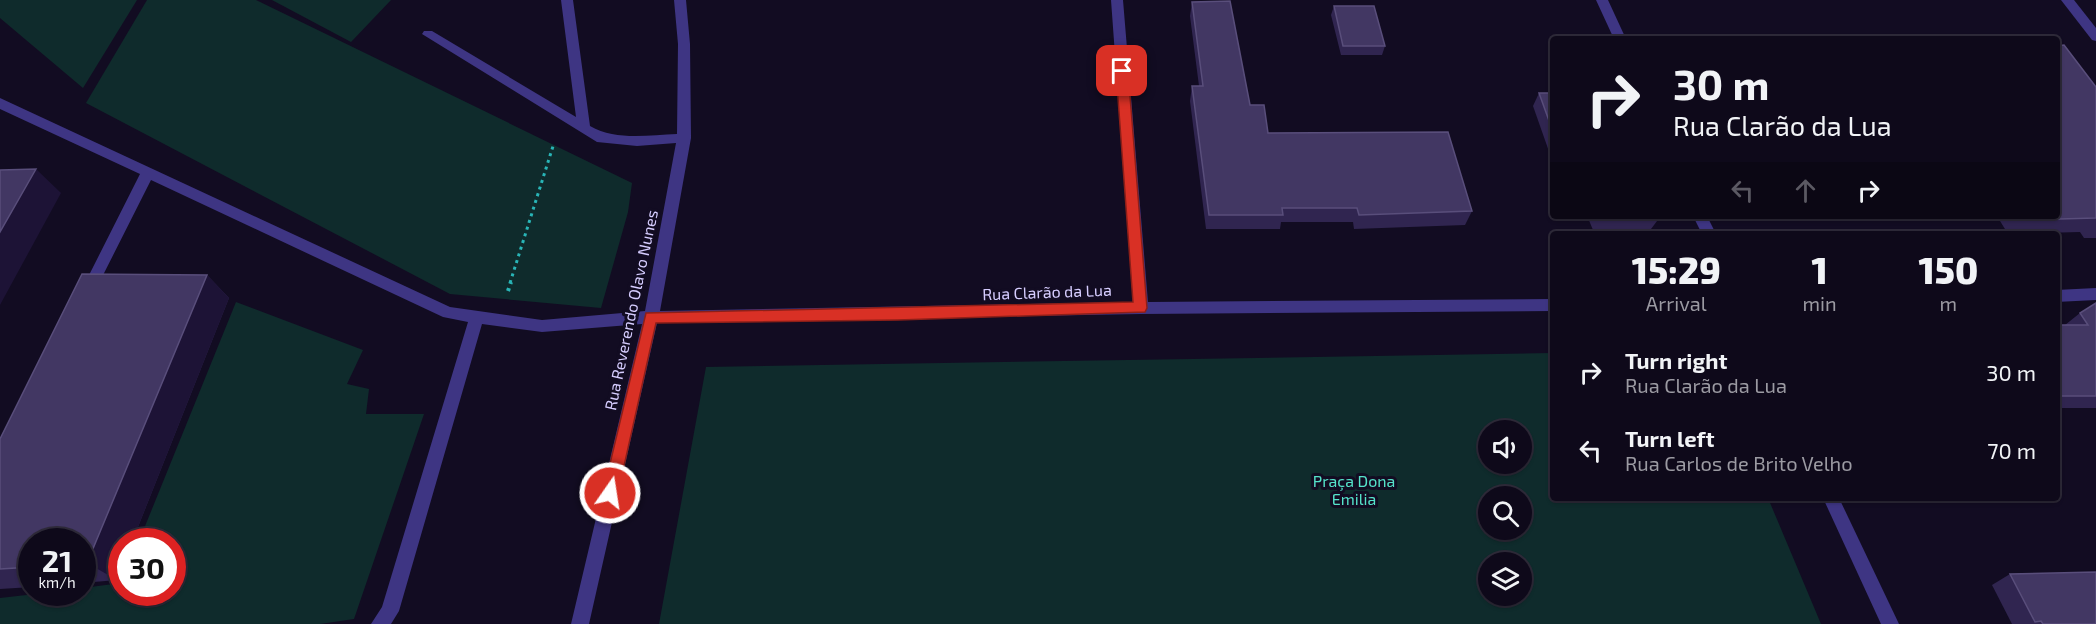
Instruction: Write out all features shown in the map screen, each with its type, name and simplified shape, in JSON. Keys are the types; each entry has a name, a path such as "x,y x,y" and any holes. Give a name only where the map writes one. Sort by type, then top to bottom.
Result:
{"street":[{"path":"567,0 584,128"},
{"name":"Rua Reverendo Olavo Nunes","path":"580,624 651,317 684,138 684,44 680,0"},
{"path":"1117,0 1140,308"},
{"path":"1602,0 1619,36"},
{"path":"2067,0 2096,37"},
{"path":"428,34 602,139 637,141 684,138"},
{"name":"Rua Clarão da Lua","path":"0,103 448,314 500,321 542,326 651,317 1140,308 1550,305"},
{"path":"80,307 148,172"},
{"path":"2060,296 2096,294"},
{"path":"380,624 390,611 477,317"},
{"path":"1832,501 1890,624"}],"path":[{"path":"500,321 562,115"}],"green space":[{"path":"0,0 137,0 83,88 0,18"},
{"path":"147,0 256,0 632,183 628,212 601,308 450,294 86,103"},
{"path":"272,0 391,0 351,42"},
{"path":"236,302 363,350 347,384 369,389 366,414 424,414 354,619 320,624 0,624 0,598 18,596 18,606 96,606 96,586 108,585 108,606 186,606 186,528 144,528"},
{"name":"Praça Dona Emilia","path":"1550,353 1550,501 1769,501 1821,624 659,624 706,367"}],"building":[{"path":"1230,1 1250,105 1264,105 1268,133 1448,132 1472,211 1359,215 1357,208 1282,208 1283,215 1209,215 1192,86 1203,86 1192,2"},
{"path":"1334,6 1374,6 1385,46 1343,46"},
{"path":"1970,35 1971,36 1901,36"},
{"path":"2064,45 2096,87 2096,218 2060,219 2060,46"},
{"path":"1539,93 1550,93 1550,123"},
{"path":"36,169 0,232 0,170"},
{"path":"82,274 207,275 96,541 96,528 18,528 18,568 0,569 0,439"},
{"path":"2096,303 2096,396 2060,396 2060,325 2088,325 2080,313"},
{"path":"2096,572 2096,624 2035,622 2010,574"}],"route":[{"path":"610,493 651,317 1140,308 1122,71"}]}
